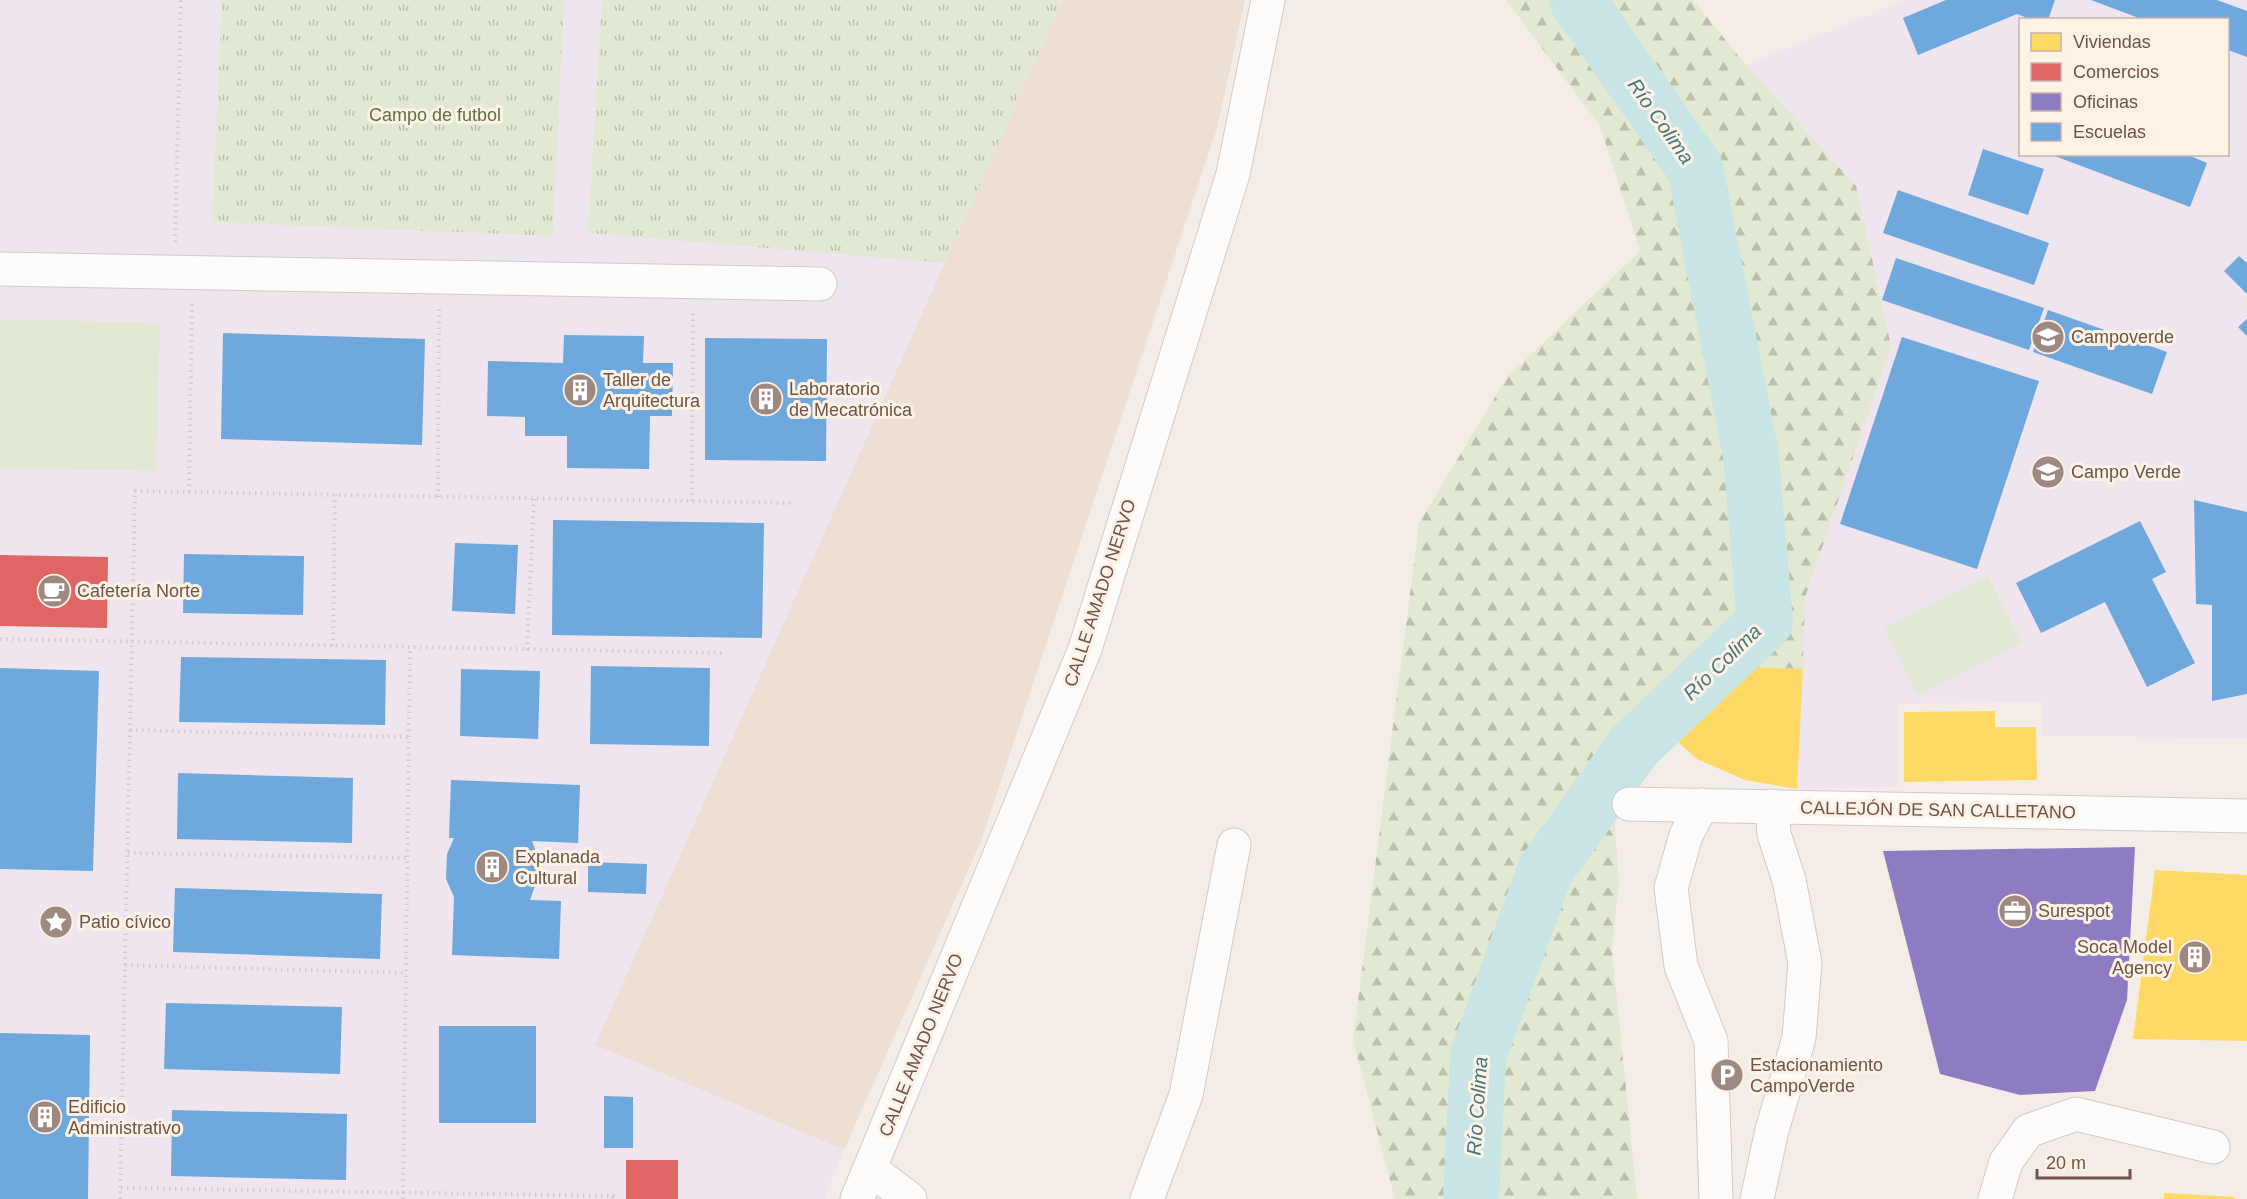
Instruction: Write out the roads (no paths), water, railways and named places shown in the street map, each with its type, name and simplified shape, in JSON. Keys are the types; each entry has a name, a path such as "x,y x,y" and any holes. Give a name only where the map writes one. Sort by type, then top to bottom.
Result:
{"street":[{"name":"CALLE AMADO NERVO","path":"858,1199 1085,649 1233,174 1268,0"},
{"path":"0,269 820,284"},
{"name":"CALLEJÓN DE SAN CALLETANO","path":"1629,804 2247,816"},
{"path":"1702,805 1686,835 1671,888 1681,966 1711,1041 1716,1199"},
{"path":"1758,1199 1772,1130 1799,1038 1805,963 1789,880 1774,834 1772,806"},
{"path":"1147,1199 1186,1095 1234,845"},
{"path":"1995,1199 2006,1162 2028,1131 2076,1114 2212,1147"},
{"path":"870,1169 910,1199"}],"waterway":[{"name":"Río Colima","path":"1471,1199 1478,1056 1545,871 1635,745 1765,622 1751,456 1695,168 1577,0"}],"place":[{"name":"Campoverde","path":"2048,337"},
{"name":"Taller de Arquitectura","path":"580,390"},
{"name":"Laboratorio de Mecatrónica","path":"766,399"},
{"name":"Campo Verde","path":"2048,472"},
{"name":"Cafetería Norte","path":"54,591"},
{"name":"Explanada Cultural","path":"492,867"},
{"name":"Surespot","path":"2015,911"},
{"name":"Patio cívico","path":"56,922"},
{"name":"Soca Model Agency","path":"2195,957"},
{"name":"Estacionamiento CampoVerde","path":"1727,1075"},
{"name":"Edificio Administrativo","path":"45,1117"}],"park label":[{"name":"Campo de futbol","path":"435,115"}]}
